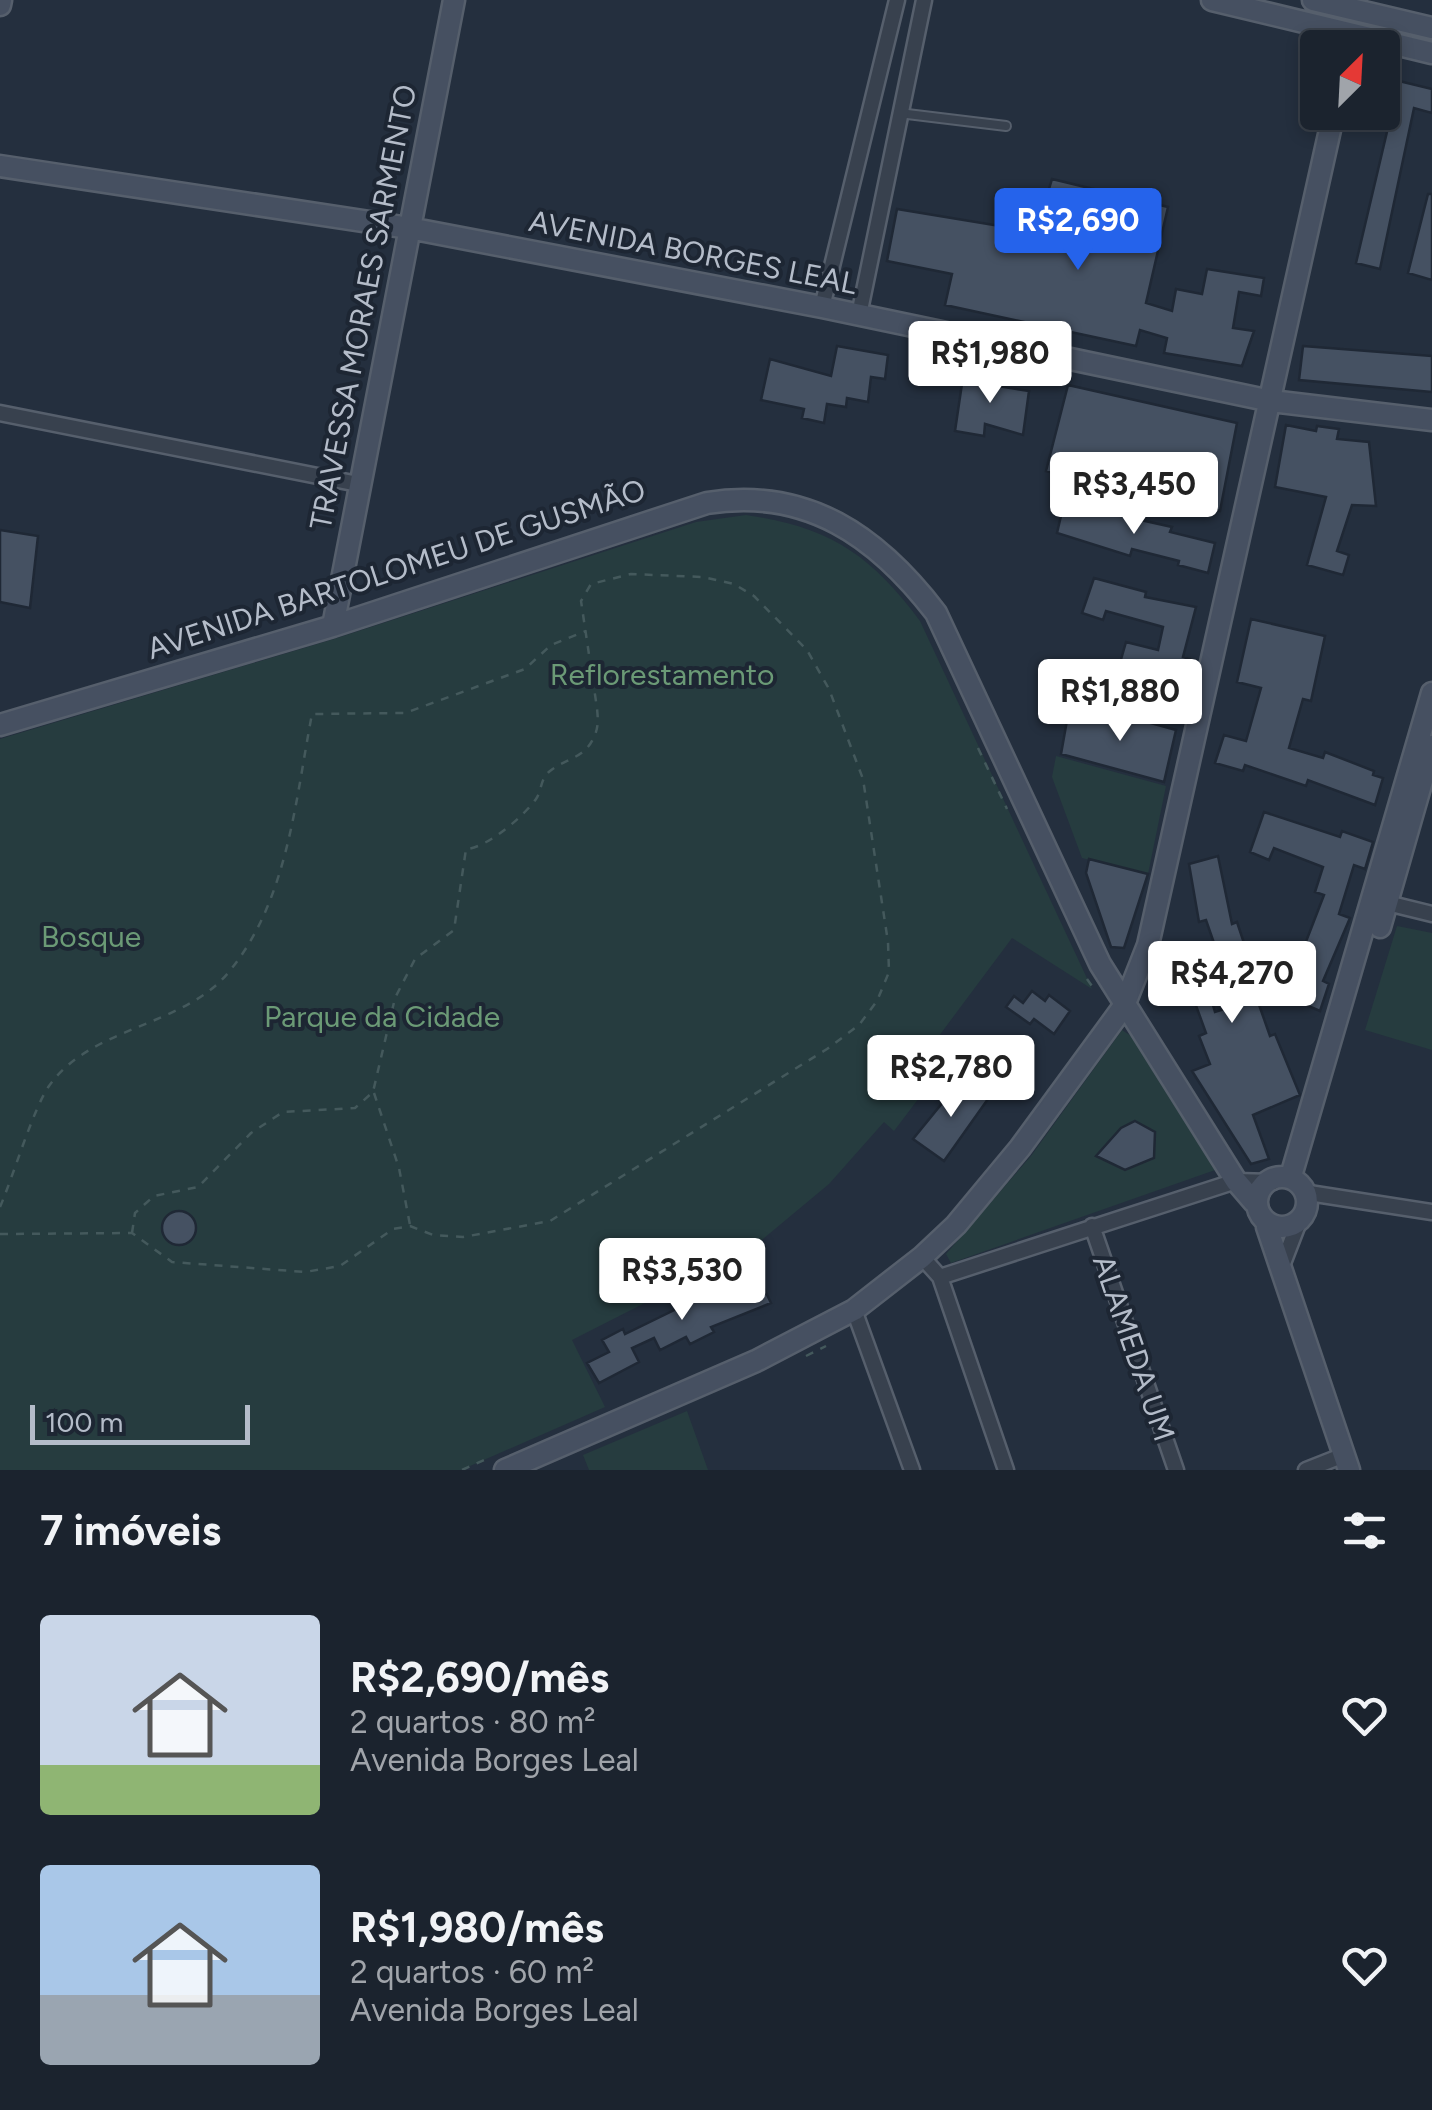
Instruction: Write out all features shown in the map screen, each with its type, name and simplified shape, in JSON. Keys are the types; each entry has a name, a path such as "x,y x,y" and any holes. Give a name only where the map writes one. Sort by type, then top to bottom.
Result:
{"main road":[{"name":"TRAVESSA MORAES SARMENTO","path":"332,626 454,0"},
{"path":"1212,0 1311,30"},
{"path":"1314,0 1357,5 1432,28"},
{"path":"1352,30 1357,5"},
{"path":"1400,49 1432,53"},
{"path":"500,1463 756,1362 854,1310 956,1225 1020,1148 1116,1003 1148,944 1330,130"},
{"name":"AVENIDA BORGES LEAL","path":"0,166 409,228 822,307 1271,402 1432,420"},
{"name":"AVENIDA BARTOLOMEU DE GUSMÃO","path":"0,725 332,626 707,503 760,498 814,512 872,545 904,572 936,613 1116,1003 1254,1202"},
{"path":"1268,1227 1284,1227 1302,1214 1294,1184 1426,748 1432,693"},
{"path":"1294,1184 1261,1190 1254,1202 1268,1227 1346,1462"}],"street":[{"path":"822,307 896,0"},
{"path":"859,315 924,0"},
{"path":"0,414 358,484"},
{"path":"1380,902 1432,914"},
{"path":"940,1278 1236,1181 1294,1184 1432,1212"},
{"path":"1280,1271 1302,1214"},
{"name":"ALAMEDA UM","path":"1092,1226 1176,1470"},
{"path":"922,1257 940,1278 1006,1470"},
{"path":"854,1310 912,1470"},
{"path":"1306,1470 1346,1462"}],"lane":[{"path":"899,113 1006,126"}],"path":[{"path":"0,1234 132,1233 172,1262 305,1272 340,1266 393,1229 410,1226 433,1235 464,1237 550,1221 843,1038 876,1001 889,972 862,780 829,689 807,650 783,624 734,584 703,577 631,574 591,584 581,601 597,708 592,741 581,755 543,779 537,798 515,818 487,841 466,849 454,930 415,959 395,998 373,1092 399,1168 410,1226"},
{"path":"0,1207 49,1086 108,1040 204,996 246,950 276,891 312,714 405,714 525,668 552,645 586,630"},
{"path":"978,748 1013,822"},
{"path":"1084,973 1092,989 1116,1003"},
{"path":"132,1233 135,1213 154,1196 198,1187 251,1133 283,1112 355,1108 373,1092"},
{"path":"462,1470 500,1463"}],"green space":[{"name":"Parque da Cidade","path":"746,515 801,527 845,547 883,578 920,621 1092,989 1012,938 927,1052 944,1065 894,1131 884,1122 829,1184 751,1249 572,1340 605,1407 461,1470 0,1470 0,739 334,639 696,522"},
{"path":"1056,756 1166,786 1148,874 1082,858 1052,777"},
{"path":"1397,926 1432,933 1432,1050 1365,1030"},
{"path":"1122,1030 1131,1036 1218,1169 951,1263 946,1254 1031,1156"},
{"path":"687,1411 708,1470 589,1470 583,1455"}],"building":[{"path":"1400,81 1432,89 1432,113 1414,108 1380,269 1356,263 1387,130 1400,130"},
{"path":"1052,179 1168,207 1146,303 1172,311 1176,289 1202,294 1207,269 1264,278 1261,296 1239,292 1233,328 1254,331 1242,366 1164,353 1167,338 1140,330 1136,346 945,305 952,274 887,261 897,209 1036,232"},
{"path":"1428,194 1432,194 1432,280 1408,273"},
{"path":"837,346 888,355 885,379 871,377 868,402 847,398 846,407 827,404 824,423 802,418 804,409 761,400 770,359 831,376"},
{"path":"1303,346 1432,356 1432,392 1299,380"},
{"path":"964,370 993,375 991,385 1029,391 1023,435 985,424 984,436 955,431"},
{"path":"1068,385 1237,423 1220,511 1046,471"},
{"path":"1286,425 1316,431 1317,426 1339,429 1337,439 1369,442 1376,506 1352,505 1337,551 1349,555 1343,575 1307,565 1326,497 1275,487"},
{"path":"1064,503 1172,527 1170,532 1215,543 1208,573 1178,565 1179,561 1132,549 1130,556 1057,533"},
{"path":"0,530 38,536 30,608 0,602"},
{"path":"1094,578 1146,592 1145,597 1196,607 1183,657 1190,659 1182,691 1188,693 1184,707 1160,700 1167,675 1120,663 1126,642 1158,650 1163,627 1106,611 1103,620 1082,613"},
{"path":"1251,619 1325,636 1311,701 1303,699 1289,748 1323,758 1325,752 1374,771 1373,775 1383,778 1375,805 1308,780 1306,786 1245,765 1243,771 1215,763 1224,735 1246,741 1261,688 1237,682"},
{"path":"1069,709 1126,725 1129,717 1176,730 1164,782 1061,754"},
{"path":"1264,812 1340,837 1342,831 1373,842 1365,869 1354,865 1339,914 1350,918 1323,981 1329,984 1320,1011 1285,996 1324,895 1315,892 1323,867 1274,848 1269,860 1250,852"},
{"path":"1218,856 1232,924 1237,922 1246,949 1201,965 1215,1012 1257,999 1270,1036 1275,1034 1300,1095 1253,1115 1269,1159 1251,1164 1192,1071 1210,1064 1199,1036 1206,1033 1194,1000 1186,1003 1172,958 1215,946 1206,920 1199,922 1189,864"},
{"path":"1089,859 1148,874 1124,948 1111,947 1086,873"},
{"path":"1032,991 1045,1001 1049,995 1070,1011 1054,1034 1034,1019 1030,1024 1006,1007 1014,996 1023,1003"},
{"path":"961,1080 988,1099 944,1161 913,1139"},
{"path":"1135,1121 1155,1132 1154,1158 1125,1170 1096,1156 1121,1128"},
{"path":"179,1211 191,1216 196,1228 191,1240 179,1245 167,1240 162,1228 167,1216"},
{"path":"757,1274 771,1303 711,1327 714,1332 690,1344 686,1337 660,1350 654,1338 632,1348 639,1362 599,1383 587,1363 609,1352 602,1340 623,1329 625,1334 701,1297 697,1288 721,1278 728,1287"}],"park label":[{"name":"Reflorestamento","path":"662,674"},
{"name":"Bosque","path":"91,936"}]}
